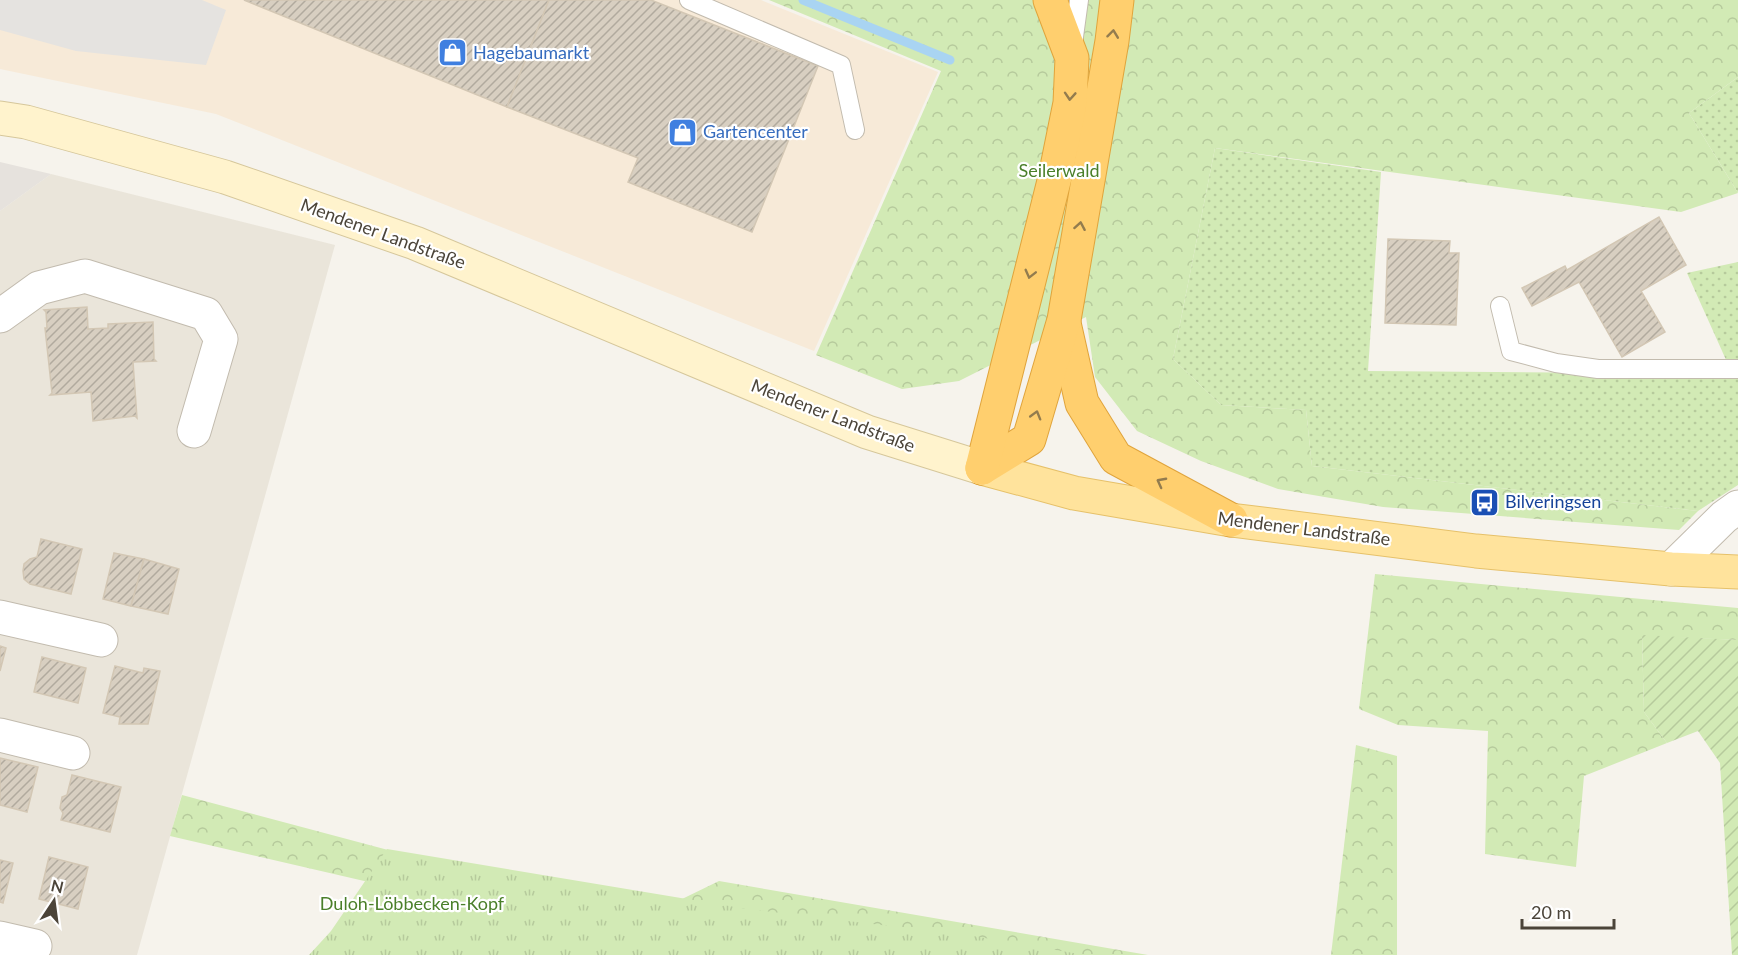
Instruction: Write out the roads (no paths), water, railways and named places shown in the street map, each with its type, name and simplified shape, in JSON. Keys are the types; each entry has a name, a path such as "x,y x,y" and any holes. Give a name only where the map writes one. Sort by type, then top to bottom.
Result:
{"highway":[{"path":"982,468 1055,177 1070,103 1071,58 1050,0"},
{"path":"982,468 1029,439 1064,320 1117,0"},
{"path":"1064,320 1082,403 1116,459 1231,520"}],"main road":[{"name":"Mendener Landstraße","path":"0,118 26,122 225,177 415,243 867,432 982,468 1074,493 1231,520 1476,551 1671,569 1738,572"}],"street":[{"path":"0,316 39,288 85,276 206,314 221,339 194,431"},
{"path":"1671,569 1738,507"},
{"path":"0,617 100,640"},
{"path":"0,735 73,753"},
{"path":"0,938 35,946"}],"lane":[{"path":"689,0 841,65 855,130"},
{"path":"1071,58 1079,0"},
{"path":"1500,306 1511,351 1557,363 1598,369 1738,369"}],"waterway":[{"path":"803,0 950,60"}],"place":[{"name":"Hagebaumarkt","path":"452,53"},
{"name":"Gartencenter","path":"682,132"},
{"name":"Bilveringsen","path":"1484,502"}],"park label":[{"name":"Seilerwald","path":"1059,171"},
{"name":"Duloh-Löbbecken-Kopf","path":"412,904"}]}
